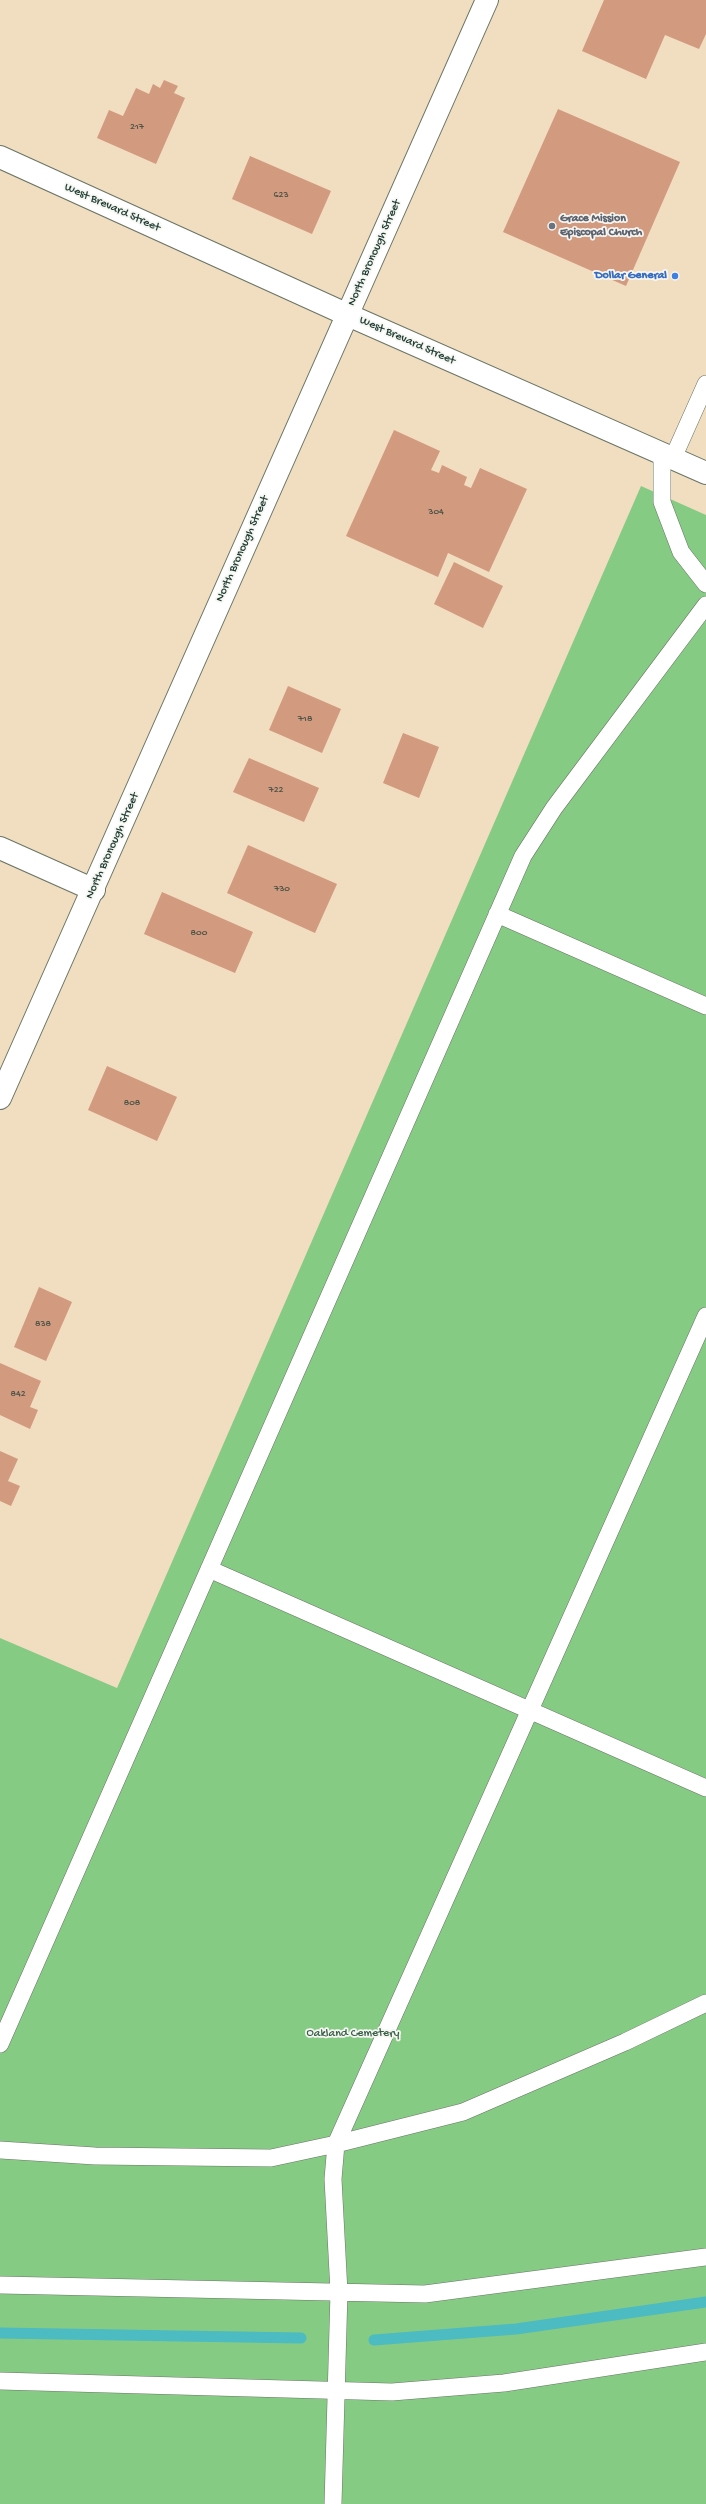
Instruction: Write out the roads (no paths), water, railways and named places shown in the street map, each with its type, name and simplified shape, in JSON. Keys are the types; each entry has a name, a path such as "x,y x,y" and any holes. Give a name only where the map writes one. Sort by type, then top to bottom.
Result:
{"main road":[{"name":"North Bronough Street","path":"0,1098 94,890 486,0"},
{"name":"West Brevard Street","path":"0,158 348,315 706,473"},
{"path":"0,848 94,890"}],"lane":[{"path":"706,384 668,456 662,502 681,552 706,584"},
{"path":"0,2044 523,856 554,808 706,605"},
{"path":"497,914 706,1006"},
{"path":"333,2504 339,2292 333,2179 336,2144 706,1316"},
{"path":"209,1569 706,1788"},
{"path":"0,2150 95,2156 271,2158 336,2144 463,2112 625,2042 706,2003"},
{"path":"0,2285 425,2294 706,2257"},
{"path":"0,2381 392,2392 504,2383 706,2352"}],"waterway":[{"path":"374,2340 516,2329 706,2302"},
{"path":"0,2333 301,2338"}],"place":[{"name":"Grace Mission Episcopal Church","path":"552,226"},
{"name":"Dollar General","path":"675,276"}],"park label":[{"name":"Oakland Cemetery","path":"353,2034"}]}
